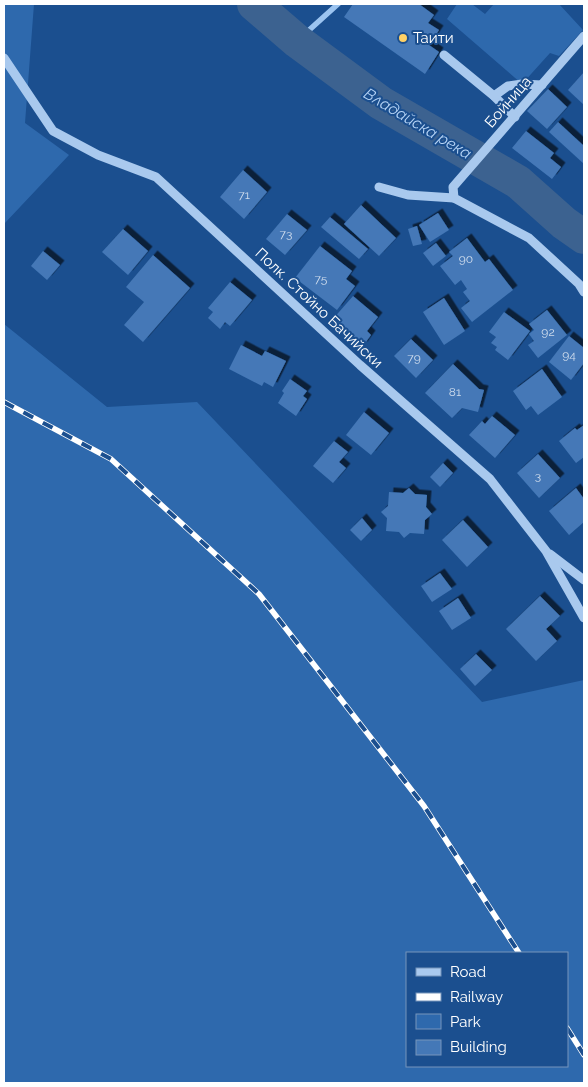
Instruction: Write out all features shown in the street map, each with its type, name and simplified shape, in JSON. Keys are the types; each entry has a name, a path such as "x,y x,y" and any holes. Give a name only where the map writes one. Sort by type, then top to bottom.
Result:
{"street":[{"name":"Бойница","path":"454,198 453,187 584,36"},
{"path":"444,56 494,96 515,117"},
{"name":"Полк. Стойно Бачийски","path":"4,58 53,131 98,155 156,177 360,365 490,479 546,550 584,618"},
{"path":"494,96 508,86 522,84 542,85"},
{"path":"379,186 408,195 454,198 529,238 579,284 584,292"},
{"path":"546,550 584,580"}],"green space":[{"path":"4,4 34,4 25,123 69,155 4,224"},
{"path":"457,4 472,4 485,14 494,4 559,4 583,30 559,56 550,53 522,84 447,19"},
{"path":"4,324 107,407 197,402 482,702 584,680 584,1083 4,1083"}],"building":[{"name":"Таити","path":"353,4 419,4 434,15 428,23 439,30 429,45 439,52 425,74 344,17"},
{"path":"584,72 584,105 568,90"},
{"path":"548,89 567,107 547,129 527,111"},
{"path":"558,122 584,146 584,164 549,132"},
{"path":"526,131 554,153 550,158 561,167 552,179 512,148"},
{"path":"243,170 267,192 244,219 220,197"},
{"path":"361,205 396,238 379,256 344,224"},
{"path":"438,213 449,230 430,242 419,225"},
{"path":"287,214 307,230 285,255 266,239"},
{"path":"330,217 368,249 359,259 321,227"},
{"path":"417,226 422,244 413,246 408,229"},
{"path":"123,229 148,251 128,275 102,252"},
{"path":"467,238 485,262 489,259 513,290 472,322 461,308 470,301 463,292 467,289 461,280 455,285 440,266 453,256 449,252"},
{"path":"436,243 446,256 433,266 423,253"},
{"path":"320,246 352,271 346,279 355,286 337,310 295,278"},
{"path":"43,251 60,265 47,280 31,266"},
{"path":"153,255 190,288 143,342 124,325 144,302 126,287"},
{"path":"230,282 252,300 230,326 225,322 220,329 208,318 213,312 208,308"},
{"path":"353,296 378,317 367,331 371,335 363,346 332,320"},
{"path":"444,298 465,331 444,345 423,312"},
{"path":"547,310 567,335 538,358 528,345 534,341 529,334 534,330 529,324"},
{"path":"504,312 530,331 508,360 495,350 497,347 491,343 496,337 489,332"},
{"path":"569,336 584,348 584,363 571,380 549,362"},
{"path":"411,339 433,360 416,378 394,356"},
{"path":"241,345 262,356 265,351 286,361 273,387 264,382 262,386 229,369"},
{"path":"453,364 479,389 484,390 478,412 462,408 452,418 425,393"},
{"path":"542,369 562,397 538,415 531,406 526,410 513,391"},
{"path":"290,379 307,391 303,396 307,399 296,416 278,403 284,393 282,391"},
{"path":"364,412 389,433 371,455 346,435"},
{"path":"492,416 515,435 495,458 469,435 482,421 485,424"},
{"path":"584,425 584,457 576,463 559,441 575,428 577,430"},
{"path":"334,441 348,452 339,462 346,468 333,483 313,466"},
{"path":"538,454 560,478 539,498 517,473"},
{"path":"443,463 453,473 440,487 430,477"},
{"path":"409,488 415,494 427,495 426,507 432,514 425,520 424,534 410,533 404,538 399,532 386,531 387,518 381,512 388,506 389,492 403,493"},
{"path":"576,488 584,499 584,522 569,535 549,511"},
{"path":"362,518 372,530 361,541 350,530"},
{"path":"463,520 488,547 467,567 442,540"},
{"path":"440,573 452,589 432,602 421,586"},
{"path":"540,596 560,616 546,629 557,641 536,661 506,629"},
{"path":"458,598 471,618 452,630 439,611"},
{"path":"476,654 492,670 475,686 460,669"}],"waterway":[{"name":"Владайска река","path":"254,4 297,41 381,103 518,182 564,223 584,237"},
{"path":"297,41 338,4"}],"railway":[{"path":"4,402 111,459 259,594 424,806 518,952"},
{"path":"568,1030 584,1055"}],"place":[{"name":"Таити","path":"403,38"}]}
